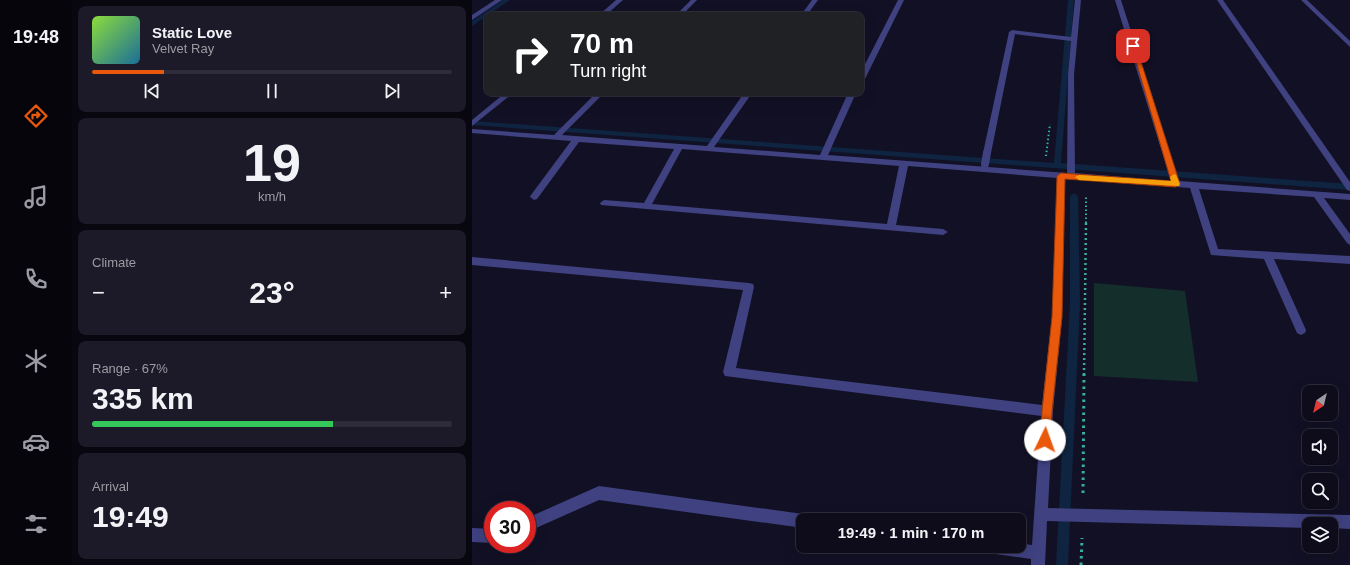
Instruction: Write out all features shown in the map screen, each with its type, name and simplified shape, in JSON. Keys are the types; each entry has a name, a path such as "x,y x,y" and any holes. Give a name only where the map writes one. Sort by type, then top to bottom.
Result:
{"street":[{"path":"472,18 499,0"},
{"path":"606,12 620,0"},
{"path":"682,12 694,0"},
{"path":"806,12 815,0"},
{"path":"864,73 901,0"},
{"path":"1015,553 1038,559 1042,514 1047,411 1057,317 1069,172 1071,75 1070,39 1078,0"},
{"path":"1118,0 1175,182"},
{"path":"1220,0 1348,184"},
{"path":"1304,0 1350,45"},
{"path":"984,167 1012,32 1070,39"},
{"path":"472,124 505,96"},
{"path":"557,136 597,96"},
{"path":"713,143 746,96"},
{"path":"825,152 851,96"},
{"path":"474,133 557,136 577,139 680,147 713,143 825,152 904,164 1069,172 1086,178 1175,182 1194,186 1350,197"},
{"path":"534,197 577,139"},
{"path":"646,207 680,147"},
{"path":"891,228 904,164"},
{"path":"1194,186 1214,252 1350,260"},
{"path":"1318,195 1350,241"},
{"path":"604,203 943,232"},
{"path":"1267,255 1301,330"},
{"path":"472,261 749,288 729,372 1047,411"},
{"path":"536,521 599,494 796,520"},
{"path":"1042,514 1350,522"},
{"path":"472,535 484,536"}],"path":[{"path":"1046,160 1050,121"},
{"path":"1081,565 1079,515 1086,178"}],"green space":[{"path":"1094,283 1185,291 1198,382 1094,376"}],"waterway":[{"path":"490,12 507,0"},
{"path":"1057,166 1071,0"},
{"path":"472,24 484,16"},
{"path":"472,123 1057,166"},
{"path":"1057,166 1350,187"},
{"path":"1062,565 1075,303 1074,196"}],"slow traffic":[{"path":"1079,177 1176,184 1174,177"}],"route":[{"path":"1045,440 1057,317 1061,176 1176,184 1133,46"}]}
